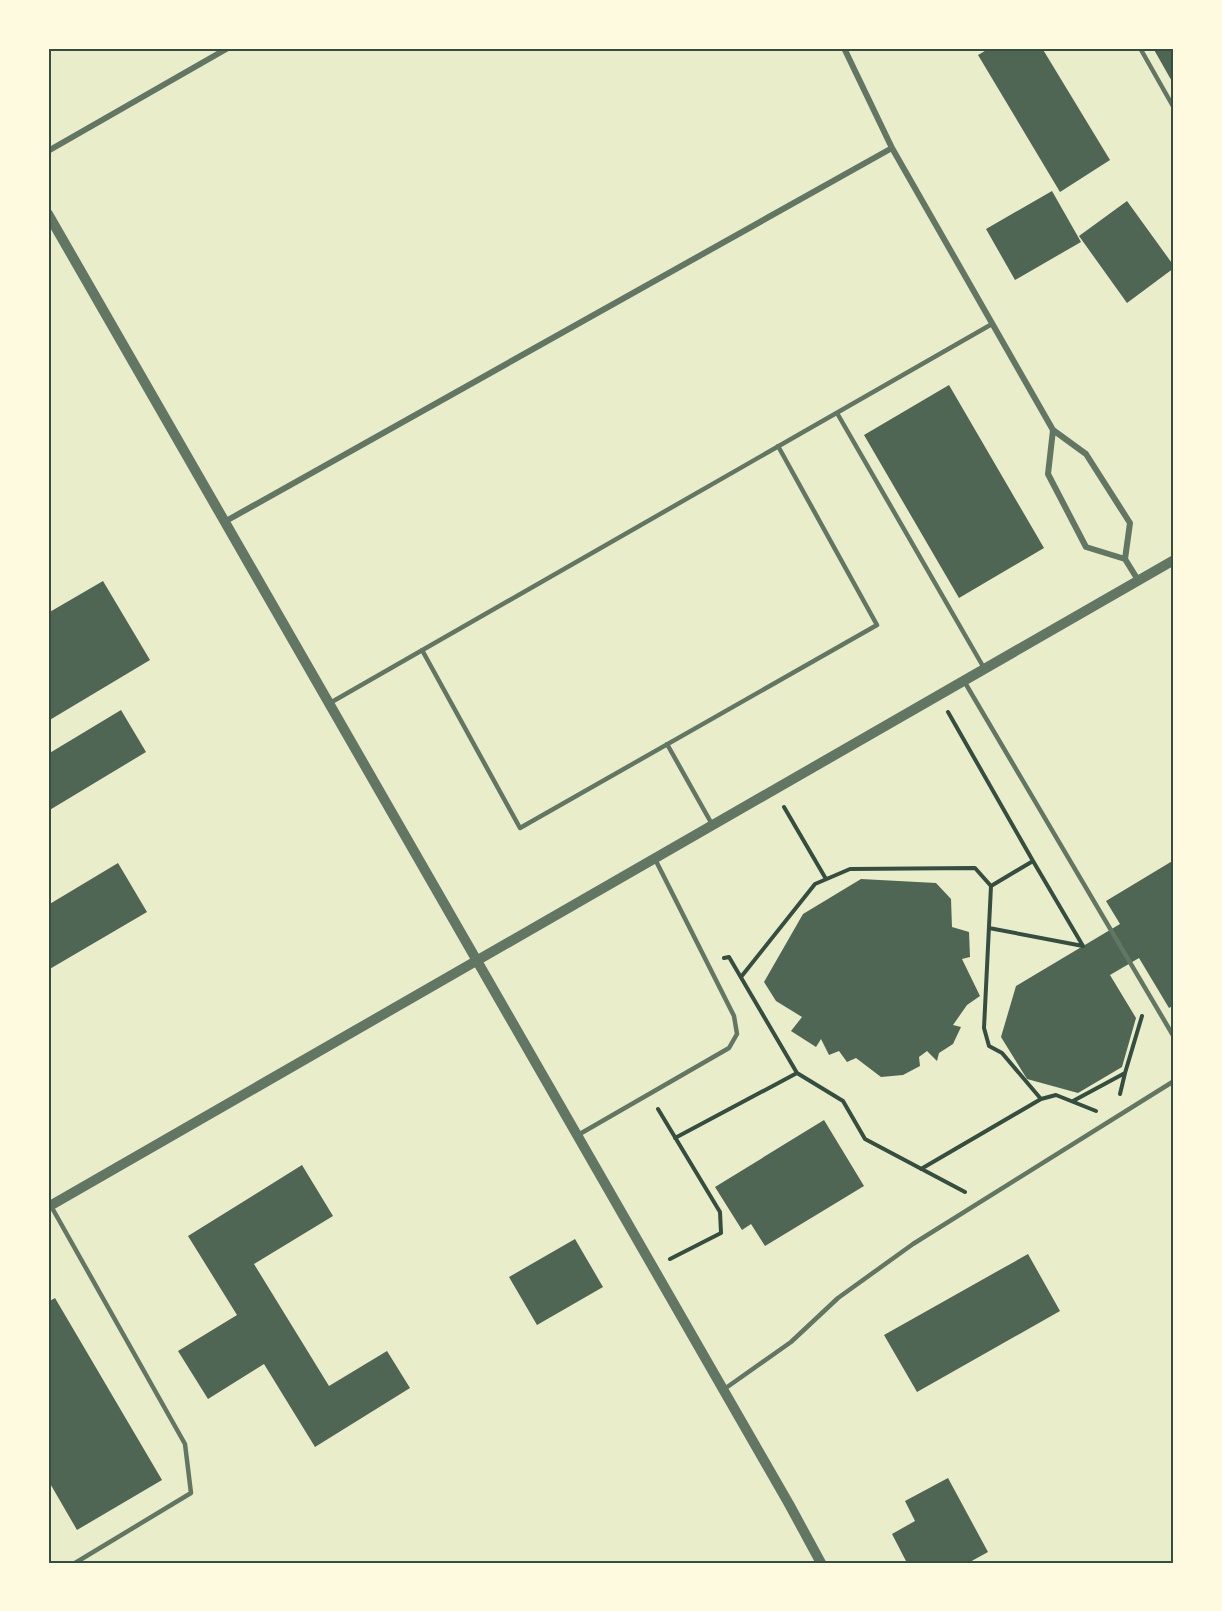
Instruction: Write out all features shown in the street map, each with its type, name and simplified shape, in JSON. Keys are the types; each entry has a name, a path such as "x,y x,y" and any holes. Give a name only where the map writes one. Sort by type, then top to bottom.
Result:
{"street":[{"path":"48,151 228,48"},
{"path":"844,48 892,148 1053,430 1086,454 1130,524 1125,559 1138,580"},
{"path":"226,521 892,148"},
{"path":"48,214 226,521 820,1563"},
{"path":"1053,430 1048,474 1086,547 1125,559"},
{"path":"49,1207 1174,560"}],"lane":[{"path":"1140,48 1174,108"},
{"path":"330,703 992,324"},
{"path":"837,412 984,669"},
{"path":"422,650 520,828 877,625 778,446"},
{"path":"964,681 1174,1037"},
{"path":"667,744 713,826"},
{"path":"577,1136 729,1048 737,1034 734,1016 655,859"},
{"path":"723,1390 790,1342 838,1298 913,1244 1174,1081"},
{"path":"49,1207 185,1444 190,1493 75,1563"}],"path":[{"path":"939,696 1083,946 989,928"},
{"path":"774,791 826,879"},
{"path":"991,886 1033,861"},
{"path":"741,977 815,884 850,869 975,867 991,886 984,1028 989,1046 1002,1053 1041,1099"},
{"path":"706,961 729,957 798,1073 843,1101 866,1139 981,1201"},
{"path":"1073,1101 1125,1073 1142,1017 1137,1008"},
{"path":"675,1138 798,1073"},
{"path":"649,1094 720,1212 721,1233 653,1268"},
{"path":"921,1168 1041,1099 1056,1095 1114,1118"}],"building":[{"path":"990,48 1042,48 1110,160 1060,192 978,55"},
{"path":"1153,48 1174,48 1174,85"},
{"path":"1052,191 1081,242 1015,280 986,229"},
{"path":"1127,201 1174,268 1127,303 1079,236"},
{"path":"949,385 1044,548 959,598 864,435"},
{"path":"103,581 150,660 48,721 48,613"},
{"path":"121,710 146,752 48,811 48,754"},
{"path":"1174,860 1174,1005 1169,1008 1139,958 1110,975 1136,1018 1122,1067 1078,1093 1027,1079 1001,1037 1016,986 1120,924 1106,901"},
{"path":"118,863 147,912 48,970 48,905"},
{"path":"861,879 936,883 951,899 952,927 969,932 970,957 962,959 980,996 967,1005 953,1025 961,1027 953,1044 939,1053 937,1061 927,1051 919,1057 920,1066 903,1075 881,1077 856,1058 847,1062 839,1051 829,1055 821,1039 816,1047 791,1031 802,1017 776,1001 764,982 803,914"},
{"path":"824,1120 864,1186 765,1246 751,1224 742,1230 715,1187"},
{"path":"302,1165 333,1216 254,1264 329,1386 387,1351 410,1388 315,1447 264,1364 208,1399 178,1351 237,1315 188,1236"},
{"path":"575,1239 603,1287 537,1325 509,1277"},
{"path":"1028,1254 1060,1311 917,1392 884,1335"},
{"path":"55,1298 162,1480 77,1530 48,1480 48,1302"},
{"path":"948,1478 988,1552 968,1563 907,1563 892,1534 915,1521 905,1501"}]}
